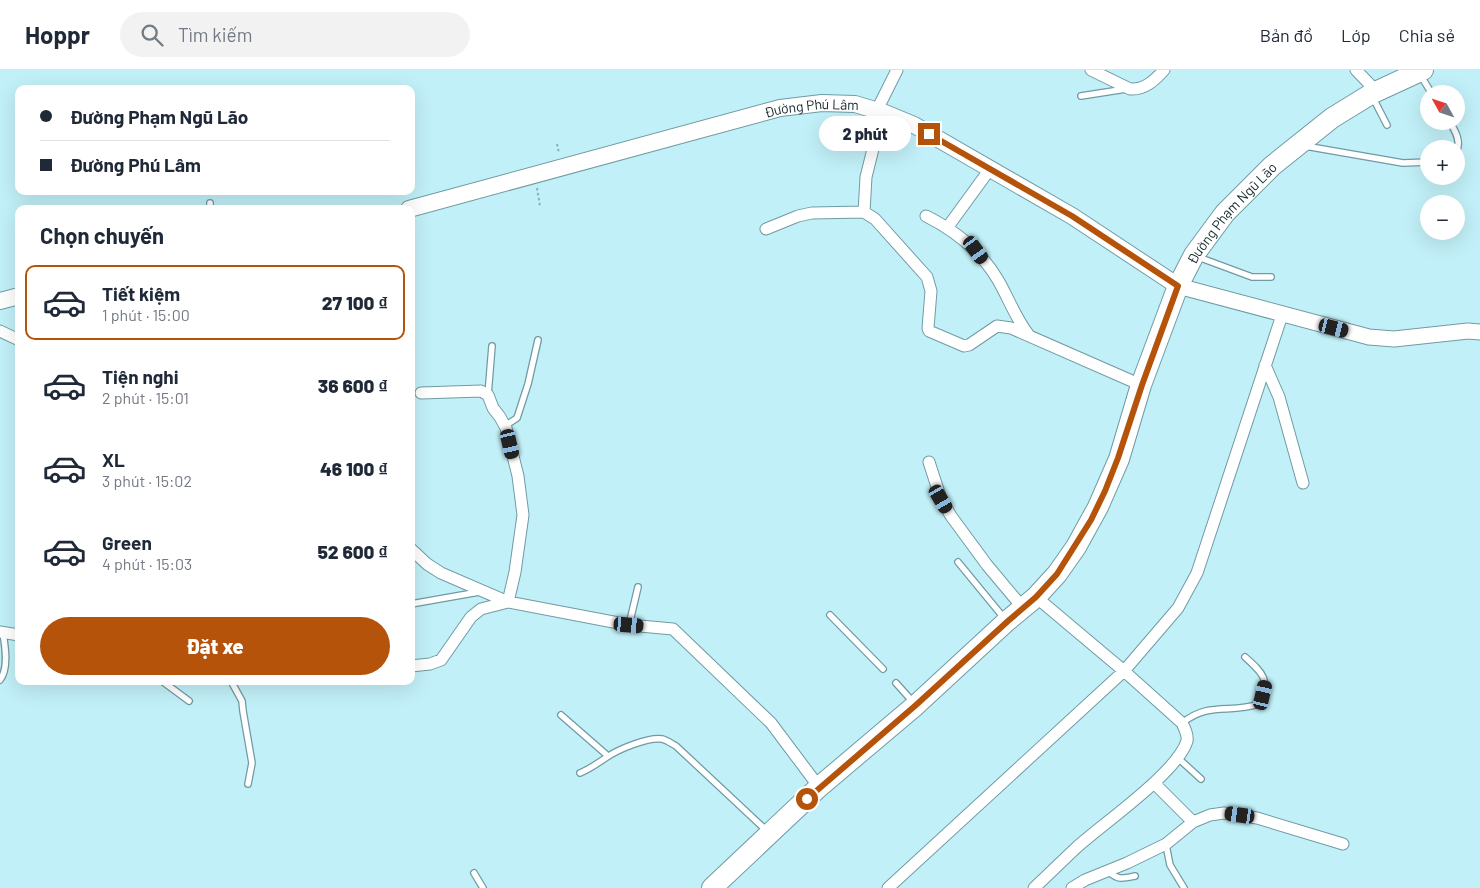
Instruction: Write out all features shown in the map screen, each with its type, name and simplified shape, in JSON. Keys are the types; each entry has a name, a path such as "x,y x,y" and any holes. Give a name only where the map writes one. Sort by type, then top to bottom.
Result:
{"highway":[{"name":"Đường Phạm Ngũ Lão","path":"712,888 819,787 916,705 1057,574 1076,546 1098,507 1118,458 1178,286 1194,255 1225,213 1272,166 1332,118 1374,93 1421,71"}],"main road":[{"name":"Đường Phú Lâm","path":"415,207 780,108 830,103 854,104 914,125 1072,216 1178,286"},
{"path":"0,301 15,297"}],"street":[{"path":"864,212 866,177 881,112 897,70"},
{"path":"1091,70 1130,89 1136,89 1148,84 1164,70"},
{"path":"1356,70 1374,93"},
{"path":"947,228 990,170"},
{"path":"766,229 798,216 812,213 864,212 875,219 927,277 931,291 929,331 964,346 969,345 996,326 1011,328 1142,385"},
{"path":"926,216 947,228 976,250 997,278 1017,320 1029,336"},
{"path":"1178,286 1369,337 1394,339 1468,331 1480,332"},
{"path":"888,888 1124,671 1178,608 1196,573 1282,315"},
{"path":"0,331 15,338"},
{"path":"1265,365 1279,397 1303,483"},
{"path":"420,393 481,391 488,395 492,408 506,428 518,476 523,515 515,572 508,602"},
{"path":"929,462 941,499 987,566 1029,602 1124,671 1182,723 1187,732 1187,741 1178,758 1154,783 1076,848 1034,888"},
{"path":"415,553 441,574 508,602 629,625 673,629 771,723 819,787"},
{"path":"415,666 430,664 441,660 471,617 481,609 508,602"},
{"path":"2,632 15,634"},
{"path":"1154,783 1193,822"},
{"path":"1072,888 1085,880 1166,844 1193,822 1210,815 1224,813 1256,818 1343,844"}],"lane":[{"path":"1421,71 1428,85"},
{"path":"1081,96 1130,89"},
{"path":"1374,93 1387,124"},
{"path":"1298,144 1404,163 1420,162"},
{"path":"1194,255 1252,277 1271,277"},
{"path":"504,424 508,424 517,418 528,384 538,340"},
{"path":"488,395 492,346"},
{"path":"958,562 1008,621"},
{"path":"629,625 638,587"},
{"path":"415,603 483,591"},
{"path":"830,615 883,669"},
{"path":"0,680 5,669 5,645 2,632"},
{"path":"1182,723 1193,715 1206,710 1245,708 1260,704 1266,684 1256,667 1245,657"},
{"path":"896,682 916,705"},
{"path":"167,685 189,701"},
{"path":"233,685 242,701 252,763 248,784"},
{"path":"560,715 608,756"},
{"path":"580,773 620,749 646,740 662,739 676,746 770,834"},
{"path":"1178,758 1201,779"},
{"path":"1166,844 1170,865 1184,888"},
{"path":"1107,871 1116,878 1121,879 1135,876"},
{"path":"474,873 483,888"}],"path":[{"path":"536,175 540,206"}],"route":[{"path":"807,799 916,705 1036,597 1057,574 1076,546 1105,491 1178,286 1072,216 929,134"}]}
